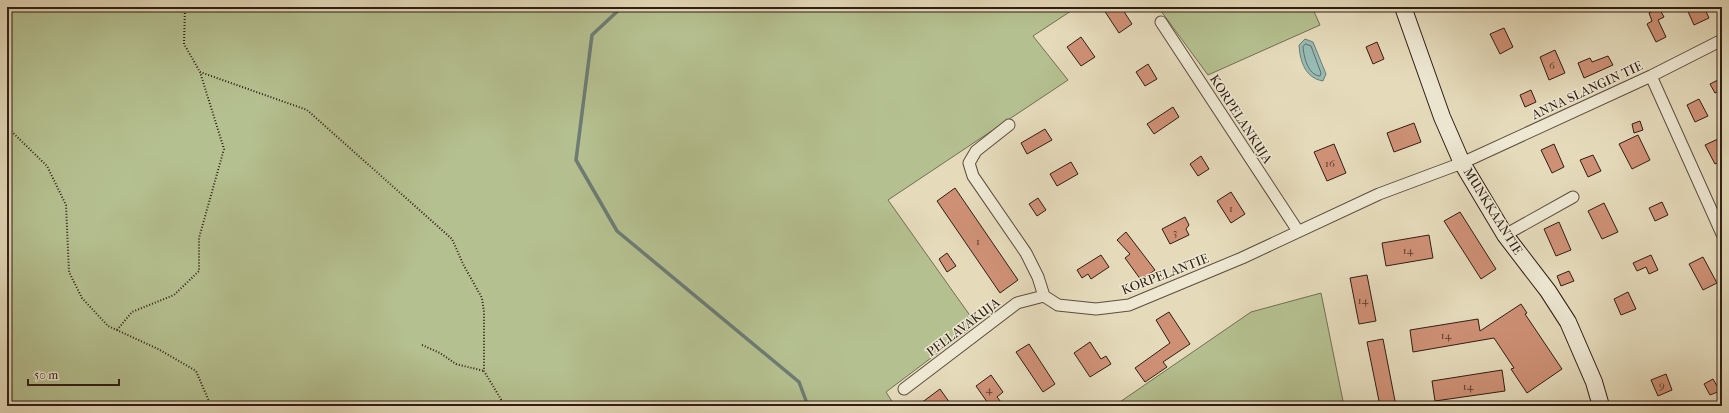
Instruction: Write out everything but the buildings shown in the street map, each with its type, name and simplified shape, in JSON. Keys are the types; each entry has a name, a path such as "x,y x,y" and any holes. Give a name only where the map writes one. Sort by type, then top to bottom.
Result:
{"street":[{"name":"MUNKKAANTIE","path":"1403,7 1442,116 1462,163 1505,235 1548,291 1568,322 1594,382 1601,406"},
{"name":"KORPELANKUJA","path":"1161,22 1298,231"},
{"name":"ANNA SLANGIN TIE","path":"1462,163 1652,76 1722,40"},
{"path":"1652,76 1722,234"},
{"path":"1009,125 976,151 969,163 973,176 1026,253 1038,277 1044,296"},
{"name":"KORPELANTIE","path":"1044,296 1058,305 1066,306 1096,309 1129,305 1242,258 1380,194 1462,163"},
{"path":"1505,235 1573,197"},
{"name":"PELLAVAKUJA","path":"904,389 1017,303 1044,296"}],"path":[{"path":"117,330 132,312 174,295 198,271 199,238 224,150 200,72 184,44 185,7"},
{"path":"200,72 307,110 452,239 463,264 482,298 484,312 484,371 505,406"},
{"path":"7,127 47,166 66,205 69,272 82,298 108,326 158,349 196,371 211,406"},
{"path":"422,345 440,353 456,364 484,371"}],"green space":[{"path":"7,7 1077,7 1033,36 1068,80 888,200 976,324 886,392 895,406 7,406"},
{"path":"1158,7 1312,7 1320,25 1208,75"},
{"path":"1321,293 1344,406 1114,406 1251,312"}],"water":[{"path":"1305,39 1313,42 1326,74 1323,81 1308,73 1302,63 1299,45"}],"waterway":[{"path":"622,7 592,35 576,160 617,231 799,382 808,406"}]}
